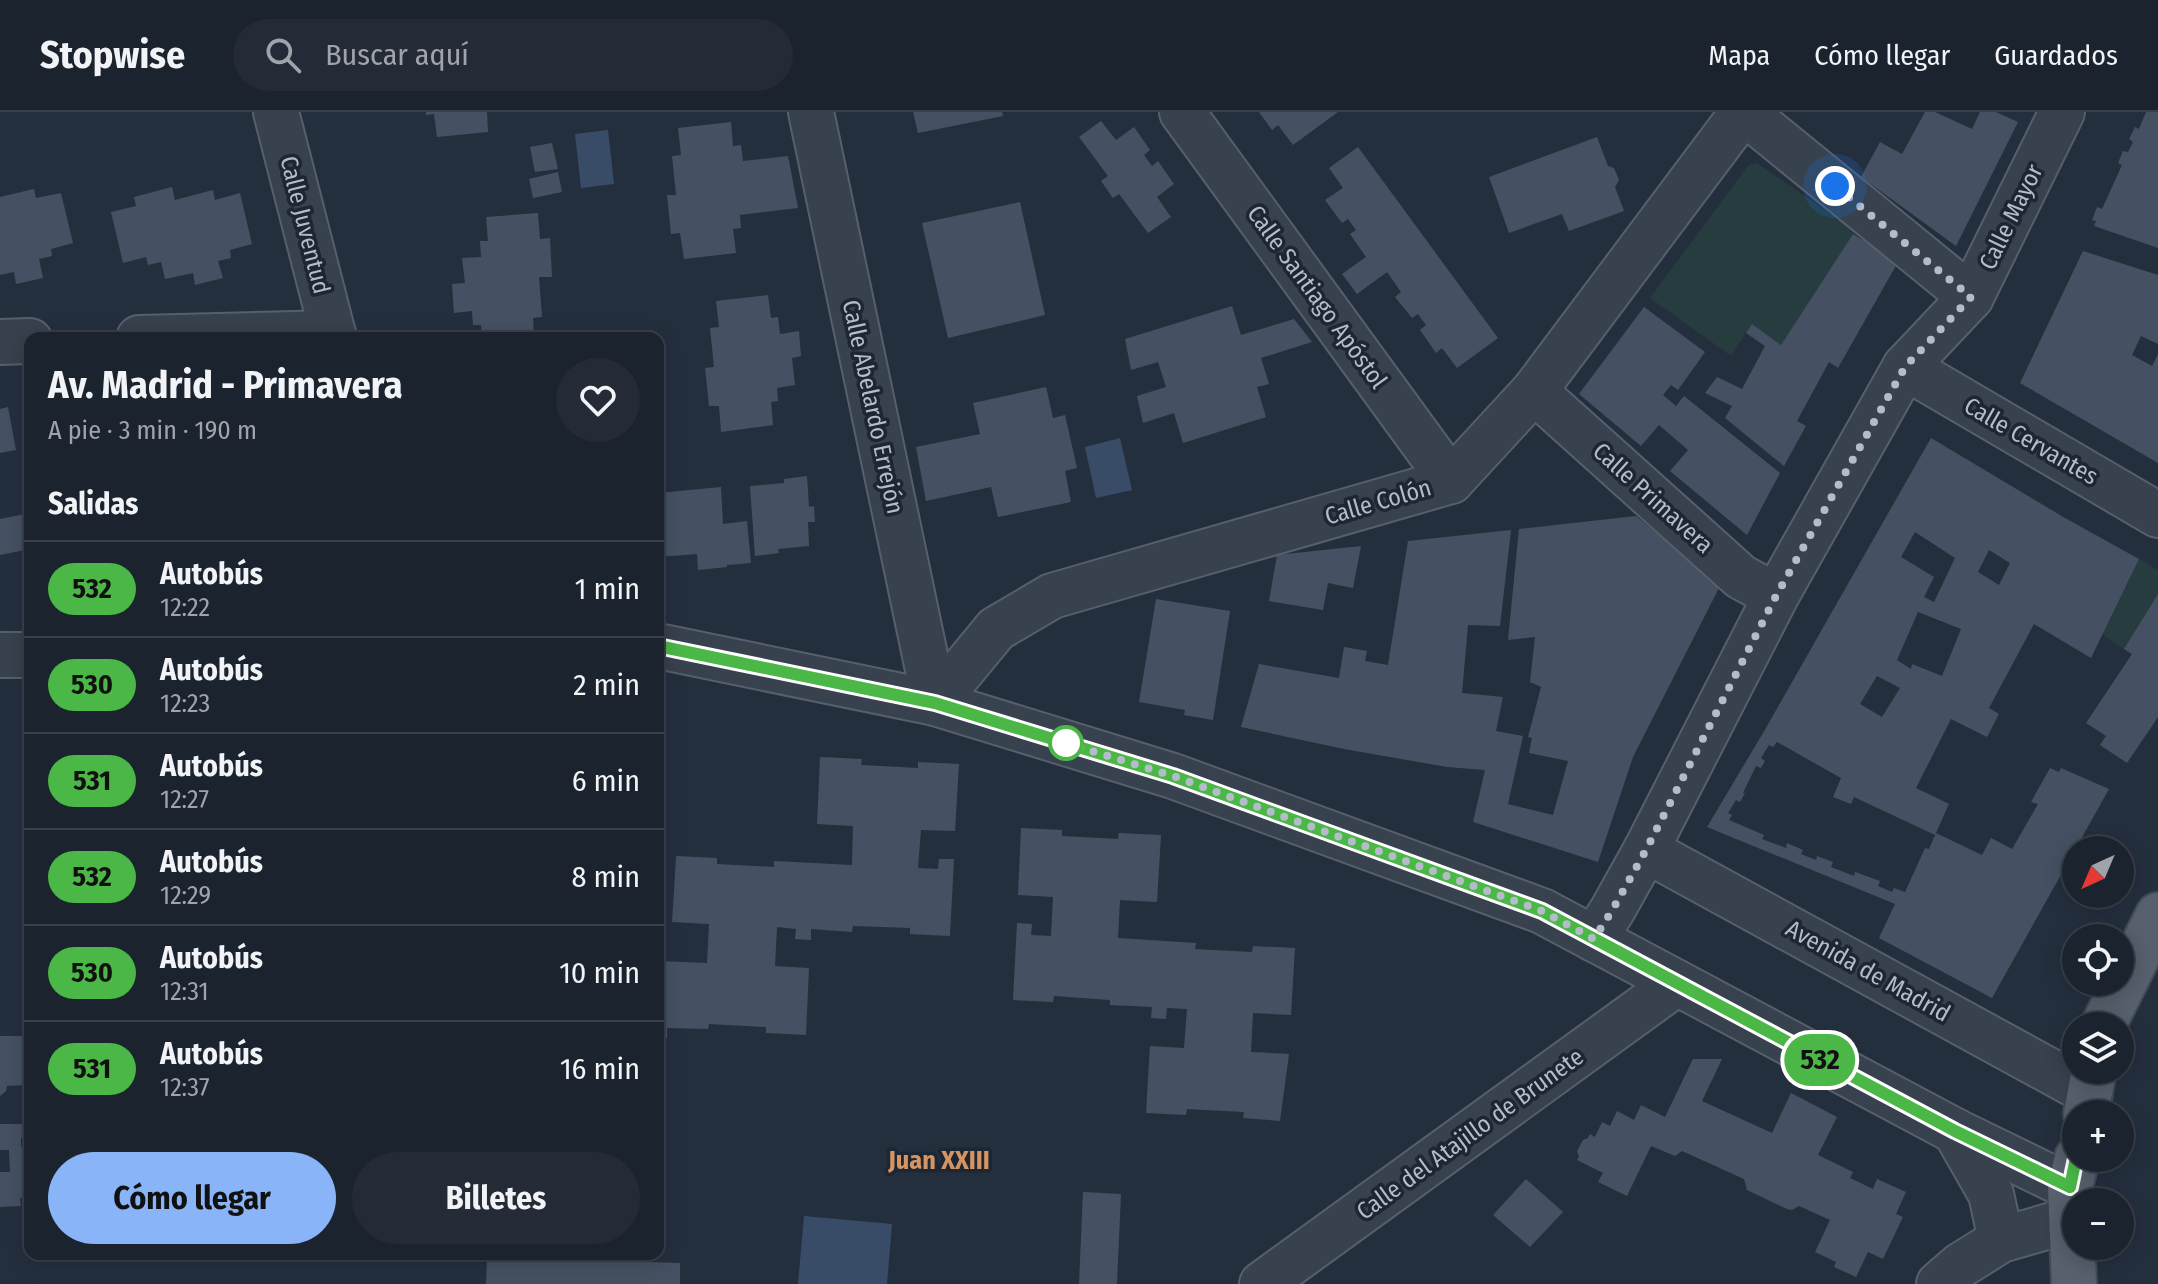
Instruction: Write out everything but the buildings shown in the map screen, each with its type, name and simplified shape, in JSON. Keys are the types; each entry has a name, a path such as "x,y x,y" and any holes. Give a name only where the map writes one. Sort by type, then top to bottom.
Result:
{"main road":[{"path":"2110,1012 2158,915"},
{"path":"2074,1260 2074,1284"}],"street":[{"name":"Calle Juventud","path":"276,112 332,332"},
{"name":"Calle Abelardo Errejón","path":"811,112 935,703"},
{"name":"Calle Santiago Apóstol","path":"1182,112 1451,481"},
{"name":"Calle Colón","path":"935,703 996,629 1052,596 1451,481 1534,391 1743,112"},
{"path":"1743,112 1971,297"},
{"name":"Calle Mayor","path":"1594,939 1646,850 1776,596 1905,367 1971,297 2062,112"},
{"path":"0,342 24,341"},
{"name":"Calle Cervantes","path":"1905,367 2158,515"},
{"name":"Calle Primavera","path":"1534,391 1741,577 1776,596"},
{"path":"664,647 935,703 1173,776 1542,911 1955,1131 2072,1188"},
{"path":"0,655 24,655"},
{"name":"Avenida de Madrid","path":"1646,850 2090,1092"},
{"name":"Calle del Atajillo de Brunete","path":"1262,1284 1677,983"},
{"path":"1955,1131 1991,1194 2001,1240"},
{"path":"1939,1284 1961,1265 2062,1195"}],"green space":[{"path":"1757,163 1855,231 1781,345 1752,324 1731,356 1650,298 1747,167"},
{"path":"2139,559 2158,570 2158,594 2124,649 2102,634"}],"water":[{"path":"608,130 614,184 581,188 575,134"},
{"path":"1120,438 1132,490 1096,498 1085,447"},
{"path":"804,1216 892,1224 887,1284 798,1284"}],"bus line":[{"name":"532","path":"664,647 935,703 1173,776 1542,911 1955,1131 2070,1187 2073,1172"}],"district":[{"name":"Juan XXIII","path":"939,1160"}],"route":[{"path":"1066,743 1173,776 1542,911 1594,939 1646,850 1776,596 1905,367 1971,297 1835,186"}]}
